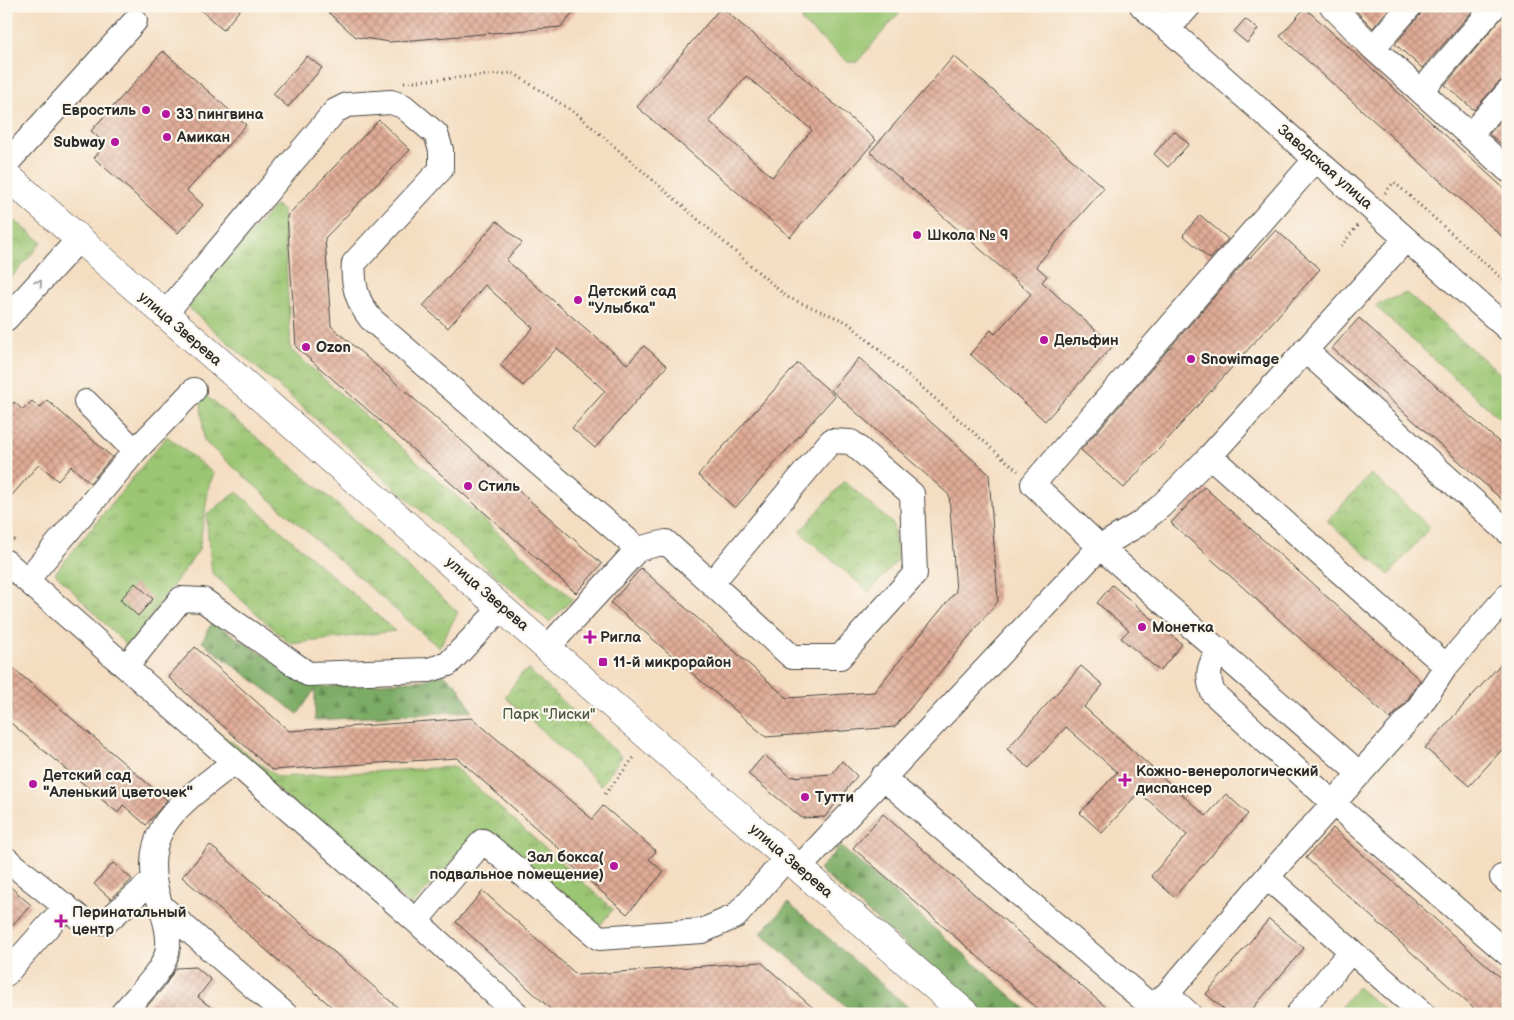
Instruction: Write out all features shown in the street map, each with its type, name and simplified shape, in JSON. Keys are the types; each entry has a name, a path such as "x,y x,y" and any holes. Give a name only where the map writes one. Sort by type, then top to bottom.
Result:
{"main road":[{"name":"улица Зверева","path":"6,175 966,1014"}],"street":[{"name":"Заводская улица","path":"1142,6 1508,329"},
{"path":"1168,29 1189,6"},
{"path":"1332,6 1373,48 1422,90 1508,170"},
{"path":"1373,48 1410,6"},
{"path":"1422,90 1495,6"},
{"path":"6,164 135,21"},
{"path":"1470,135 1508,92"},
{"path":"164,315 335,111 347,105 391,102 403,106 436,134 441,150 441,169 354,263 353,281 361,307 371,319 638,549"},
{"path":"1316,159 1033,484 1100,547 1360,774"},
{"path":"6,319 79,239"},
{"path":"416,921 483,841 599,938 702,931 736,916 882,777 1100,547 1139,524 1161,506 1210,456 1406,239"},
{"path":"1305,350 1508,532"},
{"path":"27,580 135,451 194,390"},
{"path":"86,402 135,451"},
{"path":"548,647 638,549 666,542 792,657 840,656 915,574 912,494 851,442 831,441 712,583"},
{"path":"1210,456 1446,666"},
{"path":"6,562 416,921 512,1012"},
{"path":"882,777 1151,1006 1167,994 1267,877 1417,710 1446,666 1508,595"},
{"path":"126,667 181,599 203,600 308,674 429,670 448,664 502,607"},
{"path":"1219,649 1209,666 1207,678 1213,693 1333,803 1508,954"},
{"path":"122,1014 162,965 167,954 168,940 162,908 153,880 155,841 171,813 234,762"},
{"path":"6,859 85,922 106,922 153,880"},
{"path":"1267,877 1423,1014"},
{"path":"6,974 66,906"},
{"path":"162,908 285,1014"},
{"path":"1298,1014 1351,951"},
{"path":"1167,994 1189,1014"}],"path":[{"path":"396,82 513,73 521,78 577,114 787,298 847,322 1033,484"},
{"path":"1394,182 1508,284"},
{"path":"6,233 10,228"}],"green space":[{"path":"808,6 905,6 857,62 848,62 802,22 803,12"},
{"path":"276,205 283,211 291,350 573,599 549,622 193,312 188,305 191,296"},
{"path":"6,214 42,242 6,284"},
{"path":"1406,293 1508,380 1508,426 1375,306"},
{"path":"200,391 315,485 458,612 439,648 204,441"},
{"path":"167,436 214,474 209,485 199,550 128,647 55,573"},
{"path":"1371,474 1430,527 1389,575 1327,521"},
{"path":"844,481 893,524 898,560 869,592 800,532"},
{"path":"237,492 395,631 290,644 212,573 206,515"},
{"path":"212,622 289,671 324,687 425,680 442,673 459,687 472,711 315,720 315,689 298,714 202,642"},
{"name":"Парк \"Лиски\"","path":"529,670 622,757 601,785 505,697 522,673"},
{"path":"162,689 278,777 454,767 613,909 598,928 488,830 477,835 411,906"},
{"path":"840,846 1032,1014 985,1014 819,870"},
{"path":"788,903 916,1014 854,1014 761,933"},
{"path":"1357,987 1390,1014 1335,1014"}],"building":[{"path":"196,6 243,6 223,30"},
{"path":"321,6 580,6 561,27 390,42 356,37"},
{"path":"1351,6 1391,6 1373,28"},
{"path":"1423,6 1477,6 1422,68 1395,44 1420,15"},
{"path":"721,7 876,140 790,237 637,107","holes":["746,76 812,130 772,177 709,121"]},
{"path":"1305,8 1508,192 1508,242 1280,36"},
{"path":"1508,10 1508,79 1498,83 1474,110 1445,85"},
{"path":"1245,19 1258,29 1247,43 1234,32"},
{"name":"Амикан","path":"163,51 246,125 187,191 203,205 178,233 94,158 106,144 91,131"},
{"path":"307,56 322,68 288,107 273,94"},
{"path":"954,56 1104,188 1036,266 1047,276 1042,282 1113,346 1045,421 970,354 991,330 995,334 1031,294 870,152"},
{"path":"1508,113 1508,149 1489,134"},
{"path":"379,120 410,150 325,238 331,326 602,564 576,593 296,347 287,216"},
{"path":"1174,131 1189,144 1168,167 1154,154"},
{"path":"1200,215 1228,239 1210,259 1183,235"},
{"path":"497,221 522,243 506,260 627,364 644,346 667,366 595,448 572,428 605,391 557,348 523,386 500,365 533,328 485,285 448,328 423,306"},
{"path":"1276,230 1320,269 1124,488 1081,450 1249,257"},
{"path":"1359,318 1508,450 1508,505 1332,348"},
{"path":"859,358 989,474 998,601 895,727 766,737 611,603 641,568 787,698 874,692 956,591 949,495 831,390"},
{"path":"798,363 835,396 735,508 698,475"},
{"path":"47,400 112,457 90,483 71,466 58,481 39,464 6,502 6,411 14,402 23,410 32,401 40,408"},
{"path":"1204,487 1420,680 1406,702 1390,719 1171,523"},
{"path":"135,583 153,599 138,616 120,600"},
{"path":"1112,585 1182,644 1160,671 1121,638 1129,630 1097,603"},
{"path":"195,647 289,731 472,718 592,819 603,806 656,851 649,859 664,872 627,914 560,855 563,852 457,758 272,770 168,677"},
{"path":"1508,656 1508,743 1469,786 1425,748"},
{"path":"6,662 167,800 146,825 123,805 118,813 6,719"},
{"path":"1081,666 1103,685 1084,707 1206,816 1226,794 1248,814 1174,897 1151,876 1187,835 1139,792 1102,833 1080,813 1117,772 1066,727 1029,768 1007,749"},
{"path":"764,755 791,777 832,774 842,761 857,776 825,817 802,818 748,774"},
{"path":"883,814 1114,1014 1044,1014 853,848"},
{"path":"1333,828 1508,984 1508,1014 1480,1014 1306,858"},
{"path":"210,845 405,1014 340,1014 182,877"},
{"path":"113,863 132,879 111,899 94,884"},
{"path":"6,883 31,905 6,932"},
{"path":"483,891 577,975 761,962 820,1014 755,1014 752,1011 686,1014 556,1014 456,922"},
{"path":"1269,919 1304,948 1248,1014 1229,1014 1206,994"},
{"path":"196,967 211,980 198,997 219,1014 140,1014 164,987 176,968"}],"place":[{"name":"Евростиль","path":"146,110"},
{"name":"33 пингвина","path":"166,114"},
{"name":"Амикан","path":"167,137"},
{"name":"Subway","path":"115,142"},
{"name":"Школа № 9","path":"917,235"},
{"name":"Детский сад \"Улыбка\"","path":"578,300"},
{"name":"Дельфин","path":"1044,340"},
{"name":"Ozon","path":"306,347"},
{"name":"Snowimage","path":"1191,359"},
{"name":"Стиль","path":"468,486"},
{"name":"Монетка","path":"1142,627"},
{"name":"Ригла","path":"590,637"},
{"name":"11-й микрорайон","path":"603,662"},
{"name":"Кожно-венерологический диспансер","path":"1125,780"},
{"name":"Детский сад \"Аленький цветочек\"","path":"33,784"},
{"name":"Тутти","path":"805,797"},
{"name":"Зал бокса( подвальное помещение)","path":"614,866"},
{"name":"Перинатальный центр","path":"61,921"}]}
